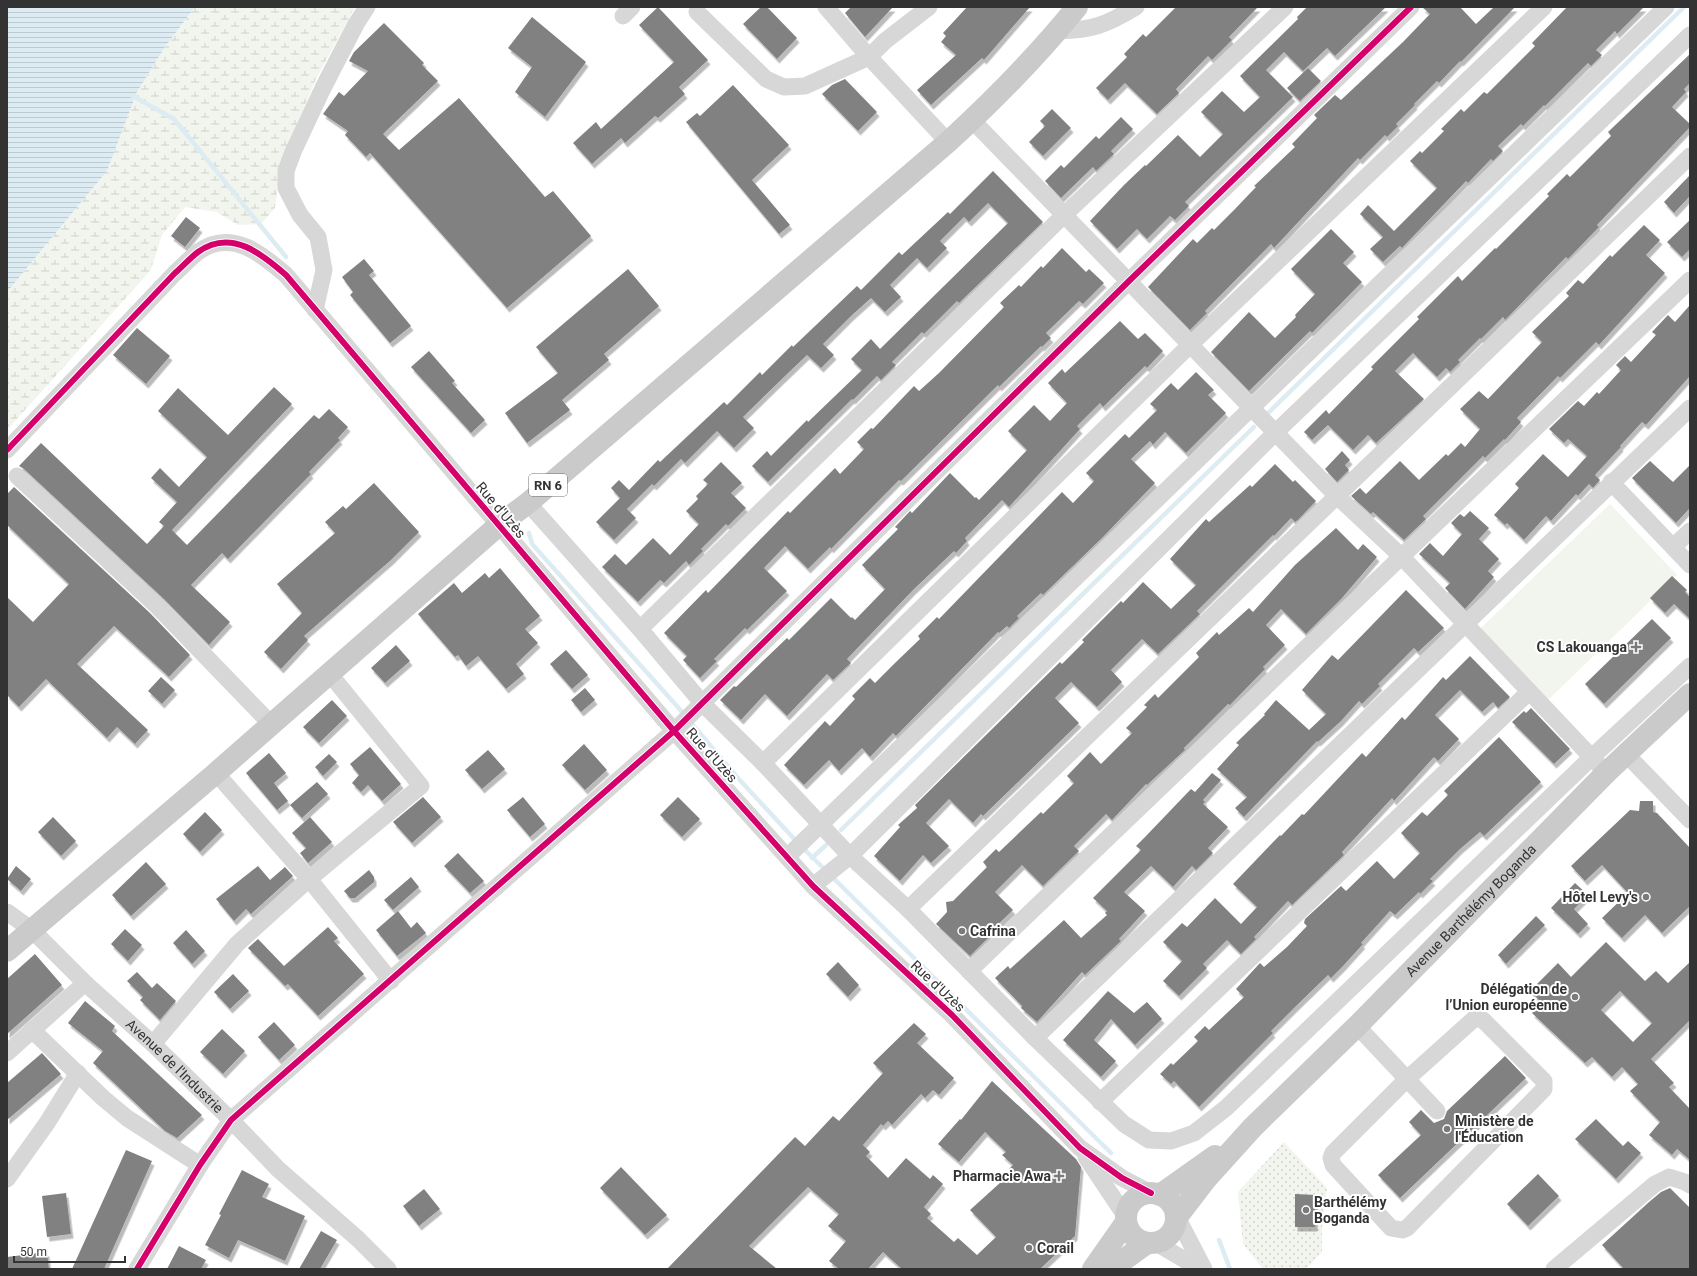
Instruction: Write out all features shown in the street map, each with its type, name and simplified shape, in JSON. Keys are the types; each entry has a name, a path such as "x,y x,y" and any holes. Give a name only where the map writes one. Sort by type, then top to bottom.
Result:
{"main road":[{"name":"RN 6","path":"7,951 216,773 499,525 528,503 948,142 972,120 1058,31 1077,7"},
{"name":"Avenue Barthélémy Boganda","path":"1177,1217 1206,1179 1252,1127 1357,1026 1599,765 1626,754 1690,694"},
{"name":"Avenue Barthélémy Boganda","path":"1156,1194 1252,1127"},
{"path":"1093,1269 1126,1220 1128,1208 1134,1200 1142,1195 1156,1194 1170,1201 1175,1208 1177,1217 1172,1232 1165,1240 1152,1243 1111,1269"},
{"path":"1126,1220 1133,1236 1152,1243"}],"street":[{"path":"315,310 324,270 318,238 300,215 286,188 286,171 293,152 323,88 356,24 367,7"},
{"path":"826,7 869,57 948,142"},
{"path":"697,12 766,79 784,87 805,86 869,57 885,41 929,7"},
{"path":"1058,31 1084,30 1112,22 1136,7"},
{"path":"640,629 1064,215 1285,7"},
{"path":"137,1269 200,1164 231,1120 391,981 703,704 1129,281 1411,7"},
{"path":"763,763 1190,345 1544,7"},
{"path":"788,856 1666,7"},
{"path":"813,886 850,856 1276,432 1690,35"},
{"path":"972,120 1337,496 1400,556 1599,765"},
{"path":"908,909 1690,156"},
{"name":"Rue d'Uzès","path":"7,450 175,273 199,251 219,243 246,246 265,256 286,276 674,731 788,856 813,886 952,1015 1080,1148 1122,1178 1156,1194"},
{"path":"969,971 1400,556 1690,280"},
{"path":"1035,1038 1466,625 1611,482 1690,408"},
{"path":"17,476 157,606 271,724"},
{"path":"1611,482 1690,565"},
{"path":"528,503 640,629 703,704 763,763 850,856 908,909 1100,1102 1124,1124 1149,1140 1171,1141 1194,1133 1226,1108 1599,765 1690,666"},
{"path":"1673,547 1690,531"},
{"path":"153,1044 237,944 309,879 421,786 329,674"},
{"path":"1100,1102 1528,692"},
{"path":"1626,754 1690,820"},
{"path":"216,773 309,879 391,981"},
{"name":"Avenue de l'Industrie","path":"7,912 32,930 85,983 153,1044 231,1120 278,1169 358,1239 388,1269"},
{"path":"7,1053 85,983"},
{"path":"1475,1018 1483,1020 1544,1080 1545,1084 1544,1089 1406,1228 1402,1230 1391,1228 1331,1162 1333,1153 1407,1080 1475,1018"},
{"path":"1357,1026 1437,1111"},
{"path":"32,1030 103,1098 127,1118 200,1164"},
{"path":"7,1179 47,1123 78,1073"},
{"name":"Rue d'Uzès","path":"1080,1148 1126,1220"},
{"path":"1554,1269 1655,1184 1669,1177 1690,1185"},
{"path":"1177,1217 1204,1269"},
{"path":"1152,1243 1185,1260 1196,1269"}],"green space":[{"path":"195,7 355,7 316,79 281,163 275,208 261,224 238,225 217,212 185,207 162,235 151,270 7,430 7,292 107,171 137,92 165,47"},
{"path":"1610,504 1677,575 1547,701 1479,630"},
{"path":"1284,1142 1327,1188 1322,1228 1322,1252 1306,1269 1263,1269 1243,1244 1238,1192"}],"shaded area":[{"path":"7,7 195,7 165,47 137,92 107,171 7,292"}],"building":[{"path":"658,7 708,60 679,87 685,94 658,118 655,116 625,143 621,138 592,164 573,143 596,122 601,129 674,62 639,25"},
{"path":"761,7 767,7 797,38 777,59 743,24"},
{"path":"851,7 893,7 865,37 845,13"},
{"path":"967,7 1030,7 984,60 982,58 931,105 917,90 956,55 941,42 946,36 943,33"},
{"path":"1176,7 1258,7 1229,37 1232,40 1212,60 1208,56 1176,89 1179,93 1157,114 1125,83 1108,100 1096,88 1127,57 1124,54 1143,34 1146,37"},
{"path":"1307,7 1386,7 1335,56 1327,48 1303,71 1284,52 1266,70 1293,97 1185,202 1189,206 1175,220 1170,216 1147,239 1137,229 1117,249 1090,221 1124,185 1178,135 1200,157 1223,134 1201,112 1222,91 1244,112 1260,97 1240,76 1298,19 1297,17"},
{"path":"1422,7 1460,7 1476,24 1494,7 1515,7 1461,62 1460,61 1439,83 1437,81 1414,104 1415,105 1396,124 1398,126 1387,137 1385,135 1360,160 1358,158 1274,248 1271,244 1205,311 1207,313 1190,330 1148,287 1193,239 1197,243 1212,228 1214,230 1256,187 1254,186 1295,147 1292,144 1317,118 1314,115 1335,95 1341,100 1403,42 1430,14"},
{"path":"1567,7 1644,7 1617,34 1615,31 1596,50 1602,55 1591,66 1588,63 1545,106 1544,105 1523,126 1521,124 1498,146 1503,151 1493,161 1491,159 1468,183 1466,181 1402,248 1400,246 1383,262 1370,249 1383,237 1360,214 1368,205 1394,231 1437,188 1410,161 1420,151 1422,153 1444,131 1441,129 1461,109 1464,112 1484,92 1487,94 1535,46 1532,43"},
{"path":"532,17 586,62 545,117 515,92 532,67 508,48"},
{"path":"384,23 424,63 422,65 438,81 383,134 399,150 459,98 545,197 553,191 591,236 507,308 370,153 366,157 345,135 348,131 323,114 339,92 344,96 368,71 349,61 354,52"},
{"path":"1690,54 1690,83 1684,89 1686,92 1672,107 1690,124 1690,127 1597,225 1599,227 1568,259 1566,257 1505,320 1503,317 1481,339 1480,338 1458,360 1460,362 1450,372 1446,368 1437,377 1413,353 1395,371 1424,399 1376,443 1368,435 1353,450 1328,425 1312,440 1304,432 1326,410 1329,414 1373,369 1371,367 1419,319 1417,317 1458,276 1462,281 1495,248 1496,249 1549,196 1547,194 1567,174 1570,177 1611,136 1608,132"},
{"path":"1308,68 1321,81 1300,101 1287,88"},
{"path":"845,79 877,112 858,131 822,94 832,85"},
{"path":"733,85 789,145 752,180 790,225 779,234 686,122 697,113 700,116"},
{"path":"1052,109 1071,128 1043,156 1029,142 1045,126 1040,121"},
{"path":"1121,117 1133,129 1111,151 1114,154 1096,171 1093,167 1061,198 1045,181 1061,165 1064,168 1096,136 1099,139"},
{"path":"993,171 1043,222 959,303 957,301 924,334 922,332 892,362 896,365 881,380 877,376 768,482 752,466 767,451 771,456 807,420 808,422 862,370 851,359 871,339 880,349 1008,223 988,203 969,222 964,217 940,241 947,248 927,268 917,258 890,285 901,297 885,312 871,298 851,316 823,344 834,355 821,368 807,355 785,376 743,417 754,428 734,448 717,431 685,463 681,459 654,486 652,484 627,509 636,518 614,540 596,522 620,498 611,488 619,480 629,490 658,460 660,462 724,402 727,405 760,372 762,375 792,345 793,347 857,286 861,290 899,252 902,255 948,212 950,214"},
{"path":"1690,175 1690,196 1674,213 1664,202"},
{"path":"186,217 200,228 185,247 171,236"},
{"path":"1690,220 1690,249 1682,257 1667,242"},
{"path":"1644,225 1660,240 1646,255 1665,273 1599,345 1596,342 1560,378 1558,376 1517,418 1521,422 1505,440 1504,439 1485,458 1483,456 1423,516 1426,519 1404,540 1373,512 1371,514 1351,496 1360,488 1366,494 1400,461 1419,480 1446,454 1448,456 1461,443 1465,447 1480,429 1460,409 1479,391 1488,399 1542,342 1532,332 1569,296 1566,293 1578,280 1583,284 1610,255 1612,257"},
{"path":"1331,229 1354,252 1343,263 1362,282 1312,333 1310,331 1249,391 1211,352 1249,312 1275,338 1296,317 1295,315 1315,294 1291,269"},
{"path":"1062,248 1086,272 1089,269 1104,283 1083,304 1079,301 1046,333 1051,338 1042,347 1041,346 999,387 998,385 901,481 899,480 831,549 830,547 808,569 785,546 764,568 787,591 747,630 745,628 714,659 717,661 700,678 683,660 687,656 664,633 706,590 708,593 788,511 790,513 835,468 840,474 864,449 857,442 871,428 873,429 914,386 919,391 939,373 1004,307 1000,303 1019,285 1021,287 1041,266 1043,268"},
{"path":"364,259 374,271 369,275 411,326 390,343 350,295 353,292 342,277"},
{"path":"628,269 659,306 604,354 609,360 562,400 570,410 527,443 505,413 558,373 536,347"},
{"path":"1690,305 1690,376 1646,425 1642,422 1620,446 1621,447 1595,475 1600,480 1593,488 1589,484 1578,496 1576,494 1551,521 1546,516 1524,540 1507,523 1505,525 1494,515 1519,488 1515,484 1543,454 1568,477 1587,456 1568,439 1564,443 1549,429 1578,401 1584,406 1597,392 1599,394 1621,370 1616,365 1625,356 1631,362 1656,335 1652,332 1668,315 1675,322"},
{"path":"1120,321 1138,339 1145,333 1163,351 1147,368 1145,366 1103,407 1100,403 1077,426 1080,429 1009,507 1002,500 965,538 967,541 956,553 954,551 913,590 847,659 851,663 833,680 827,674 787,716 765,694 741,720 720,700 734,686 736,687 787,638 789,640 831,598 851,618 852,617 855,620 885,589 862,565 898,529 895,527 910,511 912,513 950,473 975,498 976,497 979,500 1027,450 1008,431 1034,405 1050,421 1067,403 1048,383 1062,369 1065,373"},
{"path":"137,328 170,356 146,384 113,355"},
{"path":"429,351 455,381 452,383 485,420 471,433 411,367"},
{"path":"1196,372 1214,390 1208,395 1226,413 1186,453 1165,432 1153,445 1150,441 1131,459 1155,483 1103,537 1043,595 1041,593 1017,616 1019,618 1009,628 1007,626 999,633 998,632 896,736 893,733 870,757 862,748 839,771 829,760 804,785 784,765 825,721 830,726 855,699 852,696 870,678 875,683 920,639 918,636 937,617 939,619 1062,492 1073,503 1094,481 1086,473 1125,434 1129,438 1157,410 1150,404 1171,383 1178,390"},
{"path":"274,387 292,404 172,530 187,545 314,415 319,419 329,409 348,427 338,438 340,440 309,472 311,474 228,559 222,553 191,585 230,622 209,645 164,599 19,466 41,443 147,544 164,526 159,522 177,502 151,478 160,468 179,487 207,457 158,411 178,388 228,435"},
{"path":"1342,451 1350,460 1345,465 1349,470 1337,482 1325,469"},
{"path":"1650,461 1673,482 1690,465 1690,508 1676,523 1632,478"},
{"path":"721,462 742,483 731,493 746,508 728,526 726,524 701,549 703,551 689,565 686,561 664,583 660,580 638,602 602,567 615,554 626,565 653,538 670,555 699,524 686,511 698,499 696,496 708,484 703,480"},
{"path":"1275,464 1293,482 1295,480 1316,501 1298,520 1295,522 1291,518 1274,536 1273,535 1197,611 1200,614 1158,654 1142,639 1111,670 1122,682 1097,707 1071,682 1055,698 1079,723 983,816 981,814 973,823 949,799 926,823 949,846 931,863 923,855 900,881 874,856 900,827 898,825 917,808 915,805 1060,662 1062,664 1084,642 1082,640 1121,601 1123,603 1143,582 1171,609 1196,585 1170,559 1206,519 1209,522 1250,485 1252,487"},
{"path":"374,483 419,532 391,560 304,636 308,640 281,669 264,652 302,613 277,584 335,533 325,522 343,506 346,509"},
{"path":"14,487 150,613 190,655 169,677 114,626 77,664 148,730 135,744 117,727 107,738 46,679 19,707 7,695 7,597 33,622 69,584 7,525 7,494"},
{"path":"1470,511 1489,528 1479,539 1499,559 1488,571 1494,577 1465,609 1445,588 1450,583 1419,554 1430,543 1443,556 1462,534 1451,523 1460,514 1464,517"},
{"path":"1336,528 1358,550 1363,544 1377,557 1342,598 1306,634 1281,609 1266,625 1285,645 1263,667 1265,669 1230,705 1228,704 1184,748 1185,750 1147,785 1146,784 1112,820 1106,814 1074,846 1079,851 1043,886 1022,865 995,892 1013,910 988,934 990,936 970,956 936,924 947,912 946,902 953,901 987,867 983,862 996,849 999,852 1041,812 1043,814 1074,783 1067,776 1090,752 1101,764 1132,733 1126,728 1147,707 1144,705 1155,694 1158,698 1199,657 1196,653 1217,632 1219,635 1249,608 1253,612 1295,565"},
{"path":"500,568 540,616 525,629 538,643 516,664 524,674 506,689 478,656 466,666 458,655 455,657 418,614 454,583 462,593 485,573 489,578"},
{"path":"1672,576 1687,590 1685,592 1690,597 1690,619 1674,604 1665,613 1650,598"},
{"path":"1406,590 1444,628 1418,652 1414,648 1378,684 1380,686 1362,704 1359,701 1341,721 1318,742 1317,741 1244,817 1235,808 1247,797 1217,769 1239,745 1236,743 1265,715 1264,714 1276,700 1309,730 1326,714 1302,690 1332,655 1338,660"},
{"path":"1652,619 1671,638 1604,704 1585,684"},
{"path":"396,645 410,661 385,683 371,668"},
{"path":"566,650 588,675 572,689 550,664"},
{"path":"1470,656 1510,697 1498,708 1493,702 1482,712 1460,690 1435,715 1459,739 1438,761 1434,757 1394,801 1392,798 1342,852 1344,855 1292,905 1288,901 1254,937 1256,939 1241,954 1227,940 1203,964 1207,968 1179,996 1163,981 1182,961 1163,942 1182,923 1187,927 1215,898 1241,924 1257,907 1233,884 1280,835 1281,836 1302,814 1304,815 1362,753 1366,757 1402,717 1405,720 1443,677 1446,680"},
{"path":"161,677 175,690 162,704 148,691"},
{"path":"585,688 595,700 581,712 571,700"},
{"path":"332,700 347,716 319,743 303,727"},
{"path":"1531,708 1570,749 1554,764 1512,722 1524,711 1526,713"},
{"path":"1499,737 1541,782 1484,836 1480,832 1460,849 1430,879 1433,881 1420,894 1419,892 1395,915 1390,911 1361,943 1363,944 1343,966 1331,978 1328,975 1294,1008 1271,1031 1273,1033 1199,1107 1174,1081 1171,1084 1160,1074 1171,1063 1173,1065 1198,1041 1194,1037 1205,1026 1209,1030 1244,997 1236,989 1260,963 1264,967 1287,947 1307,926 1304,923 1305,919 1341,886 1346,891 1377,861 1394,879 1420,853 1401,833 1422,812 1427,816 1448,795 1444,791"},
{"path":"584,744 607,770 585,790 562,765"},
{"path":"370,747 401,784 382,801 368,785 361,792 352,783 359,775 350,764"},
{"path":"488,750 505,769 482,789 465,770"},
{"path":"269,753 286,773 274,783 288,801 277,810 246,773"},
{"path":"329,754 337,762 323,776 315,767"},
{"path":"1212,773 1221,780 1203,800 1205,802 1203,804 1228,827 1208,848 1213,853 1196,870 1192,866 1173,887 1151,866 1124,892 1145,911 1119,939 1121,941 1085,975 1082,972 1037,1022 1021,1008 1022,1006 995,978 1008,966 1010,969 1064,920 1081,938 1107,915 1105,913 1107,911 1093,898 1141,850 1136,846 1191,789 1195,792"},
{"path":"317,782 328,794 302,818 290,805"},
{"path":"423,797 441,817 412,843 393,822"},
{"path":"523,797 545,824 530,837 507,810"},
{"path":"678,797 700,819 682,837 660,815"},
{"path":"1640,801 1653,801 1653,812 1657,813 1690,848 1690,906 1662,933 1645,915 1622,938 1602,918 1628,893 1602,865 1585,881 1571,866 1630,810 1639,811"},
{"path":"205,812 222,830 200,852 183,834"},
{"path":"53,817 76,841 61,856 38,832"},
{"path":"310,817 332,842 308,863 300,853 306,848 292,833"},
{"path":"458,853 484,881 470,893 444,866"},
{"path":"146,862 166,884 131,916 112,895"},
{"path":"16,866 31,879 21,891 7,879"},
{"path":"258,866 270,880 285,867 293,876 251,914 246,909 234,921 216,899"},
{"path":"369,870 374,877 374,882 355,898 350,898 344,891"},
{"path":"411,877 419,887 393,910 384,900"},
{"path":"1575,883 1588,895 1574,909 1588,924 1578,934 1551,908"},
{"path":"398,911 411,928 417,922 426,933 397,956 376,930"},
{"path":"1536,916 1545,925 1506,964 1498,955"},
{"path":"328,927 338,938 334,941 364,974 318,1016 288,984 285,986 248,948 258,939 284,966"},
{"path":"125,929 142,945 128,961 111,944"},
{"path":"186,930 205,951 192,964 173,943"},
{"path":"1606,942 1645,981 1656,971 1668,983 1690,962 1690,1020 1651,1059 1674,1083 1669,1087 1690,1109 1690,1160 1677,1149 1672,1155 1649,1135 1660,1122 1630,1091 1638,1084 1622,1067 1612,1077 1592,1057 1585,1063 1532,1013 1542,1003 1530,991 1558,963 1571,977","holes":["1620,991 1652,1023 1633,1042 1601,1010"]},
{"path":"35,954 62,985 7,1034 7,979"},
{"path":"838,962 859,985 848,997 826,974"},
{"path":"137,972 152,988 157,983 176,1001 160,1020 140,1000 143,997 127,981"},
{"path":"233,974 249,991 230,1009 214,992"},
{"path":"1108,991 1134,1013 1147,1002 1162,1019 1135,1045 1111,1019 1094,1040 1116,1061 1101,1077 1063,1040"},
{"path":"85,1001 115,1026 112,1031 202,1115 177,1138 165,1131 93,1063 103,1051 68,1023"},
{"path":"274,1022 295,1045 279,1060 258,1037"},
{"path":"914,1023 926,1034 917,1043 954,1078 939,1095 933,1090 925,1098 921,1094 892,1125 888,1121 883,1126 881,1124 863,1145 870,1152 866,1156 888,1178 906,1158 930,1179 933,1175 943,1184 924,1207 931,1214 927,1218 954,1242 958,1238 977,1255 996,1237 970,1210 1012,1172 1009,1169 1013,1165 1002,1155 1006,1152 985,1132 959,1162 938,1144 960,1119 961,1120 992,1081 1076,1159 1081,1167 1075,1236 1040,1269 902,1269 883,1252 868,1269 839,1269 829,1261 846,1241 828,1226 839,1214 808,1187 749,1246 777,1269 667,1269 795,1137 805,1146 833,1116 839,1121 883,1073 873,1063"},
{"path":"222,1029 245,1051 223,1074 200,1052"},
{"path":"42,1053 61,1074 7,1120 7,1083"},
{"path":"1505,1056 1526,1078 1400,1198 1378,1175 1421,1135 1409,1122 1421,1110 1434,1123 1444,1119 1447,1111"},
{"path":"1596,1119 1623,1146 1628,1141 1641,1153 1616,1179 1575,1139"},
{"path":"126,1150 152,1161 104,1269 72,1269"},
{"path":"621,1167 667,1215 645,1235 600,1188"},
{"path":"242,1170 269,1184 262,1197 305,1216 285,1261 238,1240 229,1258 205,1245"},
{"path":"1538,1174 1559,1196 1528,1226 1507,1204"},
{"path":"1670,1188 1690,1208 1690,1269 1624,1269 1602,1245 1649,1202 1661,1192"},
{"path":"424,1189 440,1209 419,1226 403,1206"},
{"path":"66,1193 71,1234 47,1237 42,1196"},
{"path":"1295,1194 1316,1195 1315,1227 1295,1227"},
{"path":"321,1231 337,1240 320,1269 299,1269"},
{"path":"179,1246 206,1260 201,1269 167,1269"},
{"path":"47,1252 49,1269 7,1269 7,1257"}],"waterway":[{"path":"1268,413 1684,7"},
{"path":"131,95 174,119 286,257"},
{"path":"841,830 1254,427"},
{"path":"529,533 532,544 676,705 737,777 797,842"},
{"path":"812,858 826,845"},
{"path":"802,847 1111,1153"},
{"path":"1219,1240 1230,1269"}],"cycle path":[{"path":"137,1269 200,1165 231,1120 674,731 1129,281 1411,7"},
{"path":"7,450 175,273 195,254 210,245 234,243 256,252 267,259 286,275 674,731 813,886 952,1015 1080,1148 1122,1178 1151,1193"}],"place":[{"name":"CS Lakouanga","path":"1636,647"},
{"name":"Hôtel Levy's","path":"1646,897"},
{"name":"Cafrina","path":"962,931"},
{"name":"Délégation de l’Union européenne","path":"1575,997"},
{"name":"Ministère de l'Éducation","path":"1447,1129"},
{"name":"Pharmacie Awa","path":"1059,1176"},
{"name":"Barthélémy Boganda","path":"1306,1210"},
{"name":"Corail","path":"1029,1248"}]}
